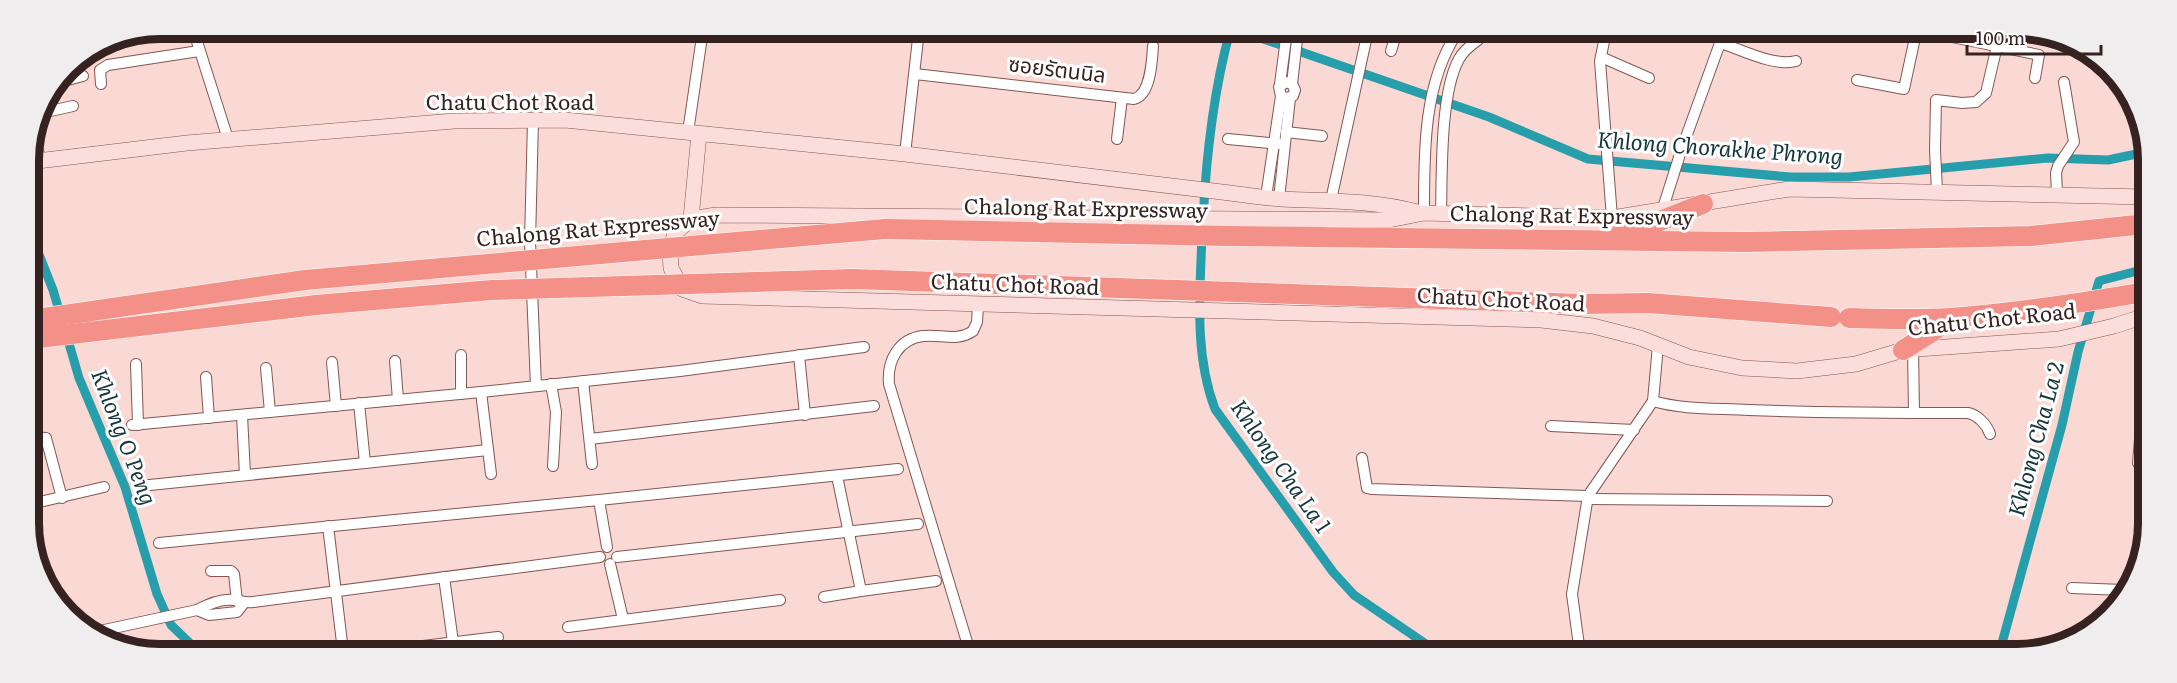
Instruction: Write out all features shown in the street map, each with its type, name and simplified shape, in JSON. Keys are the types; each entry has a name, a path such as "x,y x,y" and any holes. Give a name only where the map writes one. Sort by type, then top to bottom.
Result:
{"highway":[{"path":"1586,240 1645,227 1703,204"},
{"name":"Chalong Rat Expressway","path":"39,319 305,280 842,231 896,229 1089,233 1221,225 1586,240 1746,242 2031,236 2138,225"},
{"path":"39,338 316,305 492,290 853,279 1583,304 1648,303 1840,317 1910,319 1950,318 2063,305 2138,293"},
{"path":"1908,349 1950,318"}],"street":[{"path":"196,39 228,139"},
{"path":"702,39 694,133 691,219 716,215 1182,227"},
{"path":"905,154 918,39"},
{"path":"1279,144 1286,132 1285,97 1278,90 1286,39"},
{"path":"1273,198 1285,97 1295,90 1293,79 1298,39"},
{"path":"1331,200 1367,39"},
{"path":"1391,51 1395,39"},
{"path":"1422,213 1429,118 1434,87 1453,39"},
{"path":"1462,39 1464,42 1471,43"},
{"path":"1441,213 1442,152 1449,92 1458,60 1471,43 1478,39"},
{"path":"1604,39 1600,57 1612,218"},
{"path":"1664,208 1681,151 1722,39"},
{"path":"1724,39 1777,62 1796,61"},
{"path":"1857,81 1904,89 1915,39"},
{"path":"1963,39 2039,55 2035,78"},
{"path":"1937,190 1936,100 1962,103 1976,102 1981,98 1986,93 1999,39"},
{"name":"ซอยรัตนนิล","path":"915,74 1134,99 1142,95 1150,78 1153,46"},
{"path":"101,84 100,70 108,65 199,51"},
{"path":"1600,57 1649,78"},
{"path":"69,80 83,76"},
{"path":"1281,78 1286,82 1293,79"},
{"path":"2057,193 2058,166 2074,142 2064,82"},
{"path":"1117,139 1122,98"},
{"path":"49,112 73,106"},
{"path":"533,120 530,242 536,386"},
{"name":"Chatu Chot Road","path":"39,162 228,139 454,121 565,120 905,154 1273,198 1331,200 1422,213 1612,218 1789,189 1937,190 2138,197"},
{"path":"1286,132 1322,136"},
{"path":"1228,139 1279,144"},
{"path":"1221,225 1223,192"},
{"name":"Chatu Chot Road","path":"1221,225 1389,220 1422,213"},
{"name":"Chatu Chot Road","path":"691,219 675,233 670,252 671,268 682,289 702,296 1541,320 1593,326 1640,338 1689,357 1742,368 1797,371 1856,364 1908,349 2059,339 2138,318"},
{"path":"968,644 889,375 891,359 896,351 912,339 925,336 959,338 973,331 977,322 978,305"},
{"path":"1579,644 1572,594 1588,498 1653,401 1658,345"},
{"path":"136,364 135,425 481,392 864,347"},
{"path":"1908,349 1914,413"},
{"path":"461,355 461,394"},
{"path":"799,355 805,415"},
{"path":"395,361 398,400"},
{"path":"332,362 336,406"},
{"path":"266,368 270,412"},
{"path":"206,376 209,418"},
{"path":"583,381 592,464"},
{"path":"551,384 556,412 553,466"},
{"path":"481,392 491,474"},
{"path":"1653,401 1691,407 1762,410 1973,414 1986,426 1990,434"},
{"path":"359,403 365,463"},
{"path":"590,439 874,406"},
{"path":"242,415 245,475"},
{"path":"1551,426 1634,430"},
{"path":"39,438 46,438 62,498"},
{"path":"140,486 488,450"},
{"path":"1362,458 1367,488 1371,489 1588,498 1827,501"},
{"path":"159,543 898,469"},
{"path":"837,476 861,591"},
{"path":"39,502 104,487"},
{"path":"599,500 607,547"},
{"path":"600,557 604,562 918,524"},
{"path":"328,526 342,644"},
{"path":"600,557 602,551 607,547"},
{"path":"607,547 616,551 614,560 623,619"},
{"path":"103,630 194,610 211,602 241,602 600,557"},
{"path":"211,571 231,571 234,574 241,602"},
{"path":"444,577 453,642"},
{"path":"824,597 936,581"},
{"path":"2072,588 2118,590"},
{"path":"568,627 780,600"},
{"path":"437,644 498,636"}],"waterway":[{"name":"Khlong Cha La 1","path":"1203,221 1211,125 1228,39"},
{"name":"Khlong Chorakhe Phrong","path":"1263,39 1489,117 1588,159 1790,177 1849,177 2048,158 2108,160 2138,154"},
{"name":"Khlong Cha La 1","path":"1202,235 1201,345 1208,388 1215,409 1333,572 1354,595 1426,644"},
{"name":"Khlong O Peng","path":"39,254 61,317"},
{"name":"Khlong Cha La 2","path":"2002,644 2062,425 2078,352 2099,281 2138,271"},
{"name":"Khlong O Peng","path":"66,333 79,378 125,487 157,594 171,625 191,644"}]}
